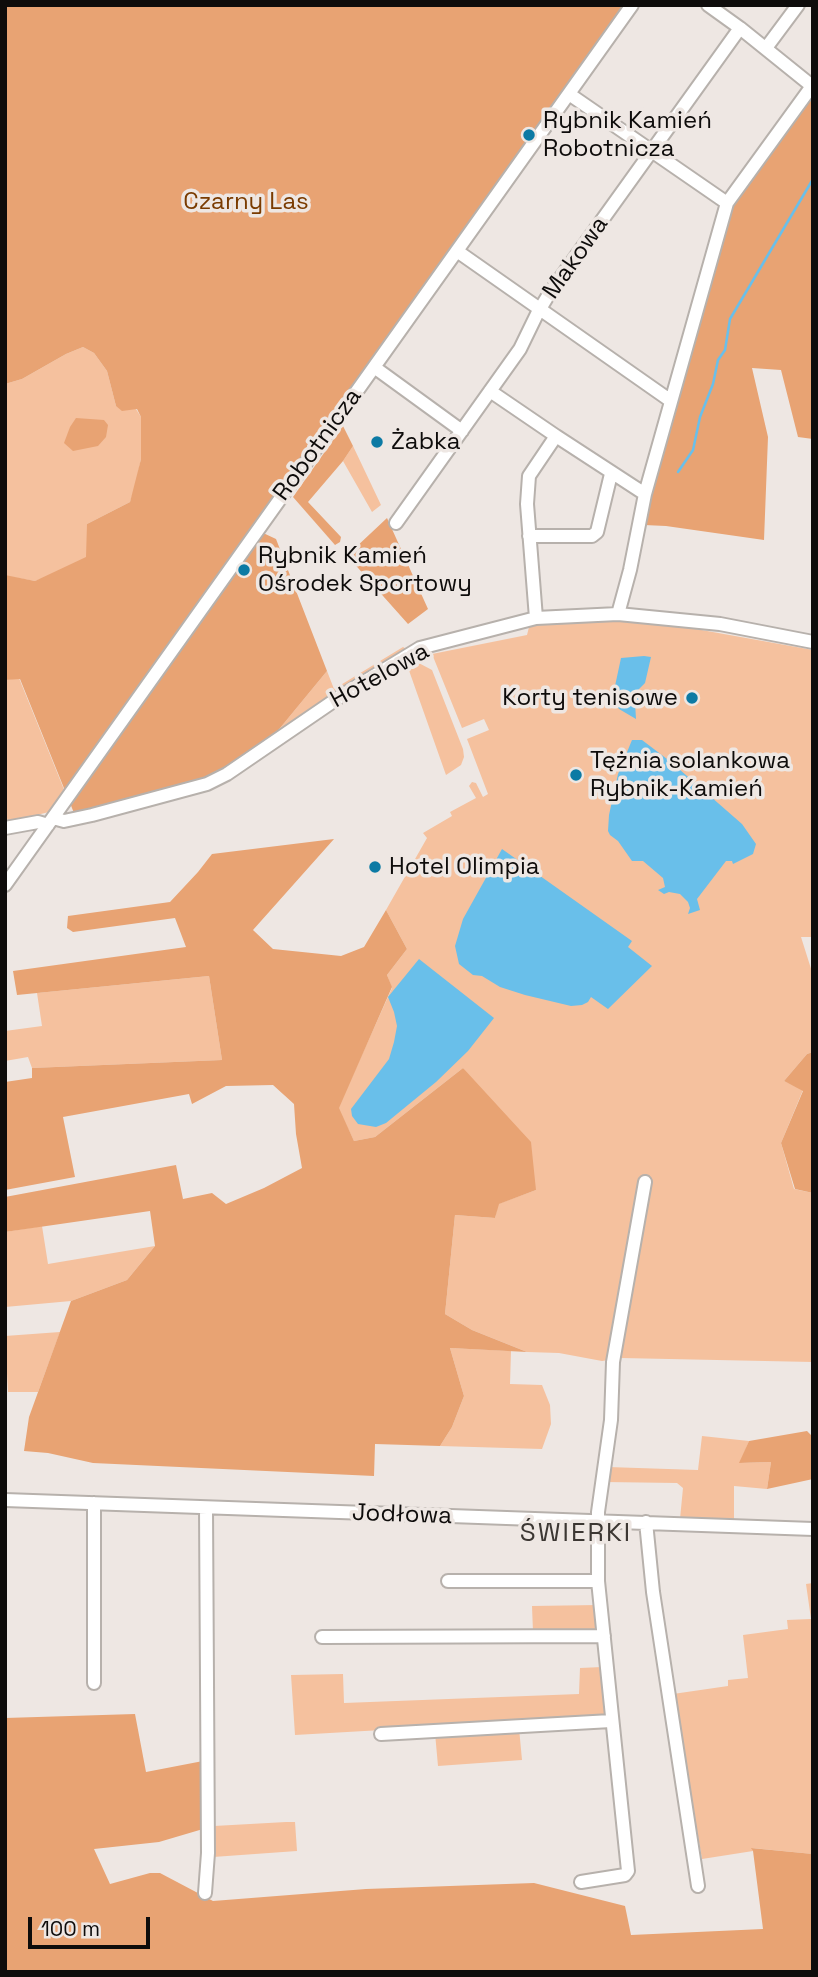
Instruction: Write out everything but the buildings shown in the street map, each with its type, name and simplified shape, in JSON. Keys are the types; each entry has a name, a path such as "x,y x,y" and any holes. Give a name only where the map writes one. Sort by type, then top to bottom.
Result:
{"street":[{"name":"Robotnicza","path":"5,886 632,5"},
{"path":"618,614 631,570 645,494 727,203 812,86 708,5"},
{"path":"766,48 798,5"},
{"name":"Makowa","path":"396,523 520,349 540,310 740,28"},
{"path":"569,94 727,203"},
{"path":"457,251 671,401"},
{"path":"374,367 462,431"},
{"path":"490,391 611,474 645,494"},
{"path":"536,618 527,492 529,476 556,436"},
{"path":"529,536 592,536 597,532 611,474"},
{"name":"Hotelowa","path":"5,828 92,815 207,784 227,774 341,696 420,648 536,618 618,614 720,624 813,642"},
{"path":"581,1882 625,1875 628,1871 598,1581 598,1521 611,1420 613,1362 645,1182"},
{"name":"Jodłowa","path":"5,1500 813,1529"},
{"path":"94,1503 94,1683"},
{"path":"205,1893 208,1853 206,1508"},
{"path":"646,1522 653,1592 698,1886"},
{"path":"448,1581 598,1581"},
{"path":"322,1637 604,1636"},
{"path":"381,1734 611,1721"}],"shaded area":[{"path":"83,347 94,353 107,371 116,406 136,409 141,417 141,459 130,502 87,524 90,561 35,581 6,576 5,384 22,379"},
{"path":"353,446 381,505 372,512 343,461"},
{"path":"602,618 668,624 813,650 813,937 801,937 813,975 813,1052 807,1054 784,1081 803,1090 781,1143 794,1189 813,1193 813,1362 621,1358 602,1361 559,1353 527,1352 472,1330 445,1314 455,1215 495,1218 498,1204 536,1190 463,1068 375,1137 354,1141 338,1108 392,988 387,975 407,949 386,910 427,838 423,833 452,816 450,812 476,798 469,786 472,782 476,783 483,797 488,794 467,739 489,730 484,719 462,728 432,654 527,635 530,623"},
{"path":"403,647 408,650 271,739 327,671 334,689"},
{"path":"413,660 432,670 463,749 461,765 446,775 406,662"},
{"path":"19,678 65,792 49,812 8,822 5,810 5,680"},
{"path":"209,976 222,1060 32,1068 28,1057 5,1061 5,1031 42,1026 37,993"},
{"path":"42,1226 48,1264 155,1246 127,1280 71,1301 5,1307 5,1232"},
{"path":"60,1332 38,1392 8,1392 5,1336"},
{"path":"450,1348 511,1351 510,1384 542,1385 550,1405 551,1424 542,1449 440,1446 452,1427 464,1396"},
{"path":"702,1436 749,1441 740,1463 771,1462 767,1489 734,1486 734,1523 680,1519 683,1488 677,1483 605,1482 608,1467 698,1470"},
{"path":"813,1583 813,1854 752,1848 753,1851 702,1859 673,1694 728,1686 728,1680 748,1678 743,1635 788,1629 787,1620 811,1619 806,1584"},
{"path":"598,1605 601,1633 533,1632 532,1606"},
{"path":"602,1667 608,1717 295,1735 291,1675 343,1674 344,1703 579,1694 580,1668"},
{"path":"519,1728 522,1760 438,1766 435,1733"},
{"path":"295,1822 297,1851 213,1857 214,1826"}],"green space":[{"name":"Czarny Las","path":"5,5 625,5 261,532 276,539 327,671 271,739 230,768 208,777 74,813 20,679 5,680 5,575 35,581 86,557 87,524 130,502 141,459 141,417 137,409 122,411 116,406 107,371 94,353 83,347 22,379 5,384"},
{"path":"813,91 813,439 798,437 781,370 752,368 768,437 764,540 644,525 649,494 731,206"},
{"path":"76,418 104,420 108,425 106,437 98,446 73,451 64,443"},
{"path":"343,426 353,446 308,502 341,537 340,542 335,545 293,497"},
{"path":"387,518 428,609 408,624 342,550 347,546 351,550 354,549"},
{"path":"334,839 253,930 273,949 341,956 364,947 386,910 407,949 387,975 392,987 339,1108 354,1141 375,1137 463,1068 531,1142 536,1190 499,1204 495,1218 455,1215 445,1314 472,1330 527,1352 450,1348 464,1396 452,1427 440,1446 375,1444 374,1476 93,1463 48,1453 24,1451 29,1417 71,1301 127,1280 155,1246 150,1211 5,1232 5,1197 176,1165 183,1199 212,1193 226,1204 302,1168 294,1104 273,1085 226,1086 192,1104 189,1094 63,1117 75,1177 5,1190 5,1082 32,1078 32,1068 222,1060 209,976 17,995 13,971 186,947 175,918 73,932 67,928 68,916 170,902 212,854"},
{"path":"813,1052 813,1193 795,1189 781,1143 803,1091 784,1081 807,1054"},
{"path":"807,1431 813,1437 813,1479 767,1489 771,1462 739,1463 749,1441"},
{"path":"135,1714 146,1772 203,1761 203,1829 159,1842 94,1849 110,1884 150,1873 160,1873 213,1901 366,1889 534,1883 625,1906 631,1935 763,1929 751,1848 813,1854 813,1972 5,1972 5,1718"}],"water":[{"path":"651,657 645,683 635,693 641,700 635,702 636,719 619,709 612,700 621,658"},
{"path":"632,740 642,740 671,762 742,824 756,844 753,854 733,864 732,861 726,861 697,899 700,910 688,914 688,902 680,894 664,894 658,890 665,887 663,878 643,861 632,861 608,831 618,774"},
{"path":"502,849 632,941 628,947 652,966 608,1009 591,997 582,1005 571,1006 525,995 500,987 482,976 473,975 459,964 455,946 463,919"},
{"path":"419,959 494,1018 468,1051 436,1082 386,1123 376,1127 358,1124 351,1109 389,1059 394,1042 397,1026 388,997"}],"waterway":[{"path":"678,472 693,450 718,360 725,350 730,319 813,179"}],"place":[{"name":"Rybnik Kamień Robotnicza","path":"529,135"},
{"name":"Żabka","path":"377,442"},
{"name":"Rybnik Kamień Ośrodek Sportowy","path":"244,570"},
{"name":"Korty tenisowe","path":"692,698"},
{"name":"Tężnia solankowa Rybnik-Kamień","path":"576,775"},
{"name":"Hotel Olimpia","path":"375,867"}],"district":[{"name":"ŚWIERKI","path":"576,1534"}]}
